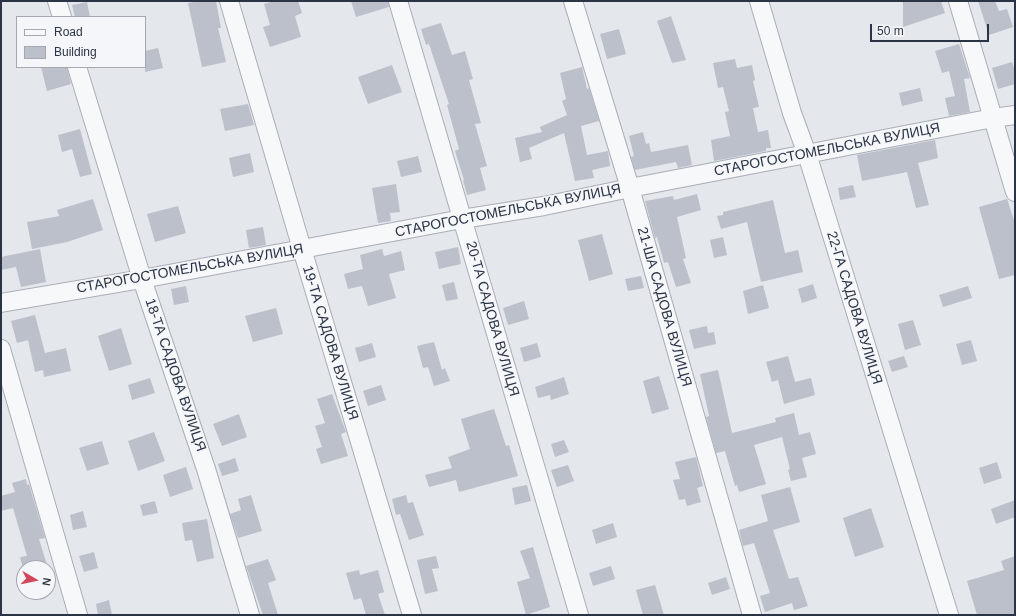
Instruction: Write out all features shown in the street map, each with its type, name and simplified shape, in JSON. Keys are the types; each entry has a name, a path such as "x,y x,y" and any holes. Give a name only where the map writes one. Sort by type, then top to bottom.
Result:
{"street":[{"path":"57,1 62,16"},
{"name":"19-ТА САДОВА ВУЛИЦЯ","path":"229,1 412,615"},
{"name":"20-ТА САДОВА ВУЛИЦЯ","path":"398,1 579,615"},
{"name":"21-ША САДОВА ВУЛИЦЯ","path":"573,1 630,188 752,615"},
{"name":"22-ГА САДОВА ВУЛИЦЯ","path":"759,1 792,114 807,154 949,615"},
{"path":"958,1 1015,192"},
{"name":"18-ТА САДОВА ВУЛИЦЯ","path":"77,68 142,279 206,469 250,615"},
{"name":"СТАРОГОСТОМЕЛЬСЬКА ВУЛИЦЯ","path":"1,303 142,279 462,219 544,206 630,188 1015,115"},
{"path":"1,349 78,615"}],"building":[{"path":"216,1 221,28 218,28 226,62 202,67 188,3"},
{"path":"274,1 298,1 302,13 295,16 301,37 270,47 263,27 270,25 264,4"},
{"path":"351,1 388,1 389,7 356,17"},
{"path":"903,1 941,1 945,13 903,27"},
{"path":"978,1 995,1 999,11 1007,9 1013,27 989,35"},
{"path":"87,2 90,16 75,16 72,5"},
{"path":"671,16 686,60 672,63 657,21"},
{"path":"441,23 452,55 465,51 473,79 469,80 481,123 475,124 487,166 480,168 486,190 467,195 455,151 459,149 447,105 449,104 429,44 426,45 421,29"},
{"path":"619,29 626,54 607,59 600,34"},
{"path":"959,44 970,78 964,79 970,112 949,116 945,98 955,96 949,71 942,73 935,51"},
{"path":"158,48 163,68 145,72 146,51"},
{"path":"735,59 737,68 752,65 755,80 753,81 759,107 753,108 758,132 768,130 771,148 766,148 766,151 714,161 711,140 730,136 725,112 729,111 723,87 718,88 713,63"},
{"path":"1012,62 1015,71 1015,84 998,89 992,68"},
{"path":"392,65 402,92 368,104 358,77"},
{"path":"582,67 587,89 589,88 599,121 581,126 587,155 608,151 610,166 592,170 594,178 575,181 564,133 529,148 532,159 520,162 515,138 542,132 540,127 567,115 562,101 566,99 560,73"},
{"path":"41,68 67,68 71,84 47,91"},
{"path":"920,88 923,101 902,106 899,93"},
{"path":"248,104 254,125 225,131 220,109"},
{"path":"80,129 92,174 80,177 72,149 62,152 58,135"},
{"path":"643,132 646,144 649,143 651,152 688,145 692,165 678,168 676,162 635,170 631,157 634,156 629,136"},
{"path":"935,140 938,158 918,163 929,205 916,208 907,172 862,181 857,155"},
{"path":"250,153 254,172 233,177 229,158"},
{"path":"418,156 422,172 401,177 397,161"},
{"path":"396,184 400,212 390,213 391,221 378,223 372,188"},
{"path":"853,185 856,197 840,200 838,188"},
{"path":"697,194 701,210 677,217 686,258 683,259 691,283 676,287 668,262 664,263 657,237 655,238 645,201 673,196 674,200"},
{"path":"93,199 103,230 67,242 32,249 27,222 59,216 57,210"},
{"path":"1007,199 1015,223 1015,275 999,279 979,207"},
{"path":"773,200 785,253 798,250 803,272 761,282 747,222 721,229 717,216 723,215 723,212"},
{"path":"178,206 186,233 155,242 147,214"},
{"path":"263,227 266,245 249,248 246,230"},
{"path":"602,234 613,274 589,281 578,240"},
{"path":"723,237 727,255 714,258 710,240"},
{"path":"458,247 461,264 439,269 435,252"},
{"path":"40,249 46,282 21,287 16,267 1,270 1,257"},
{"path":"382,249 384,256 401,251 405,270 389,274 396,298 368,306 362,286 348,289 344,274 363,269 360,255"},
{"path":"641,276 644,288 628,291 625,279"},
{"path":"454,282 458,299 446,301 442,285"},
{"path":"813,284 817,298 802,303 798,289"},
{"path":"763,285 769,308 748,314 743,291"},
{"path":"186,286 189,302 174,305 171,289"},
{"path":"968,286 972,298 943,307 939,295"},
{"path":"524,301 529,319 508,325 503,308"},
{"path":"276,308 283,334 253,342 245,316"},
{"path":"35,315 45,353 66,348 71,371 44,377 43,370 35,372 28,340 17,343 11,321"},
{"path":"913,320 921,345 905,350 898,324"},
{"path":"707,326 708,333 714,332 716,344 694,349 689,330"},
{"path":"121,328 132,364 109,371 98,336"},
{"path":"971,340 977,361 962,365 956,344"},
{"path":"434,342 442,370 445,368 450,381 434,386 428,367 423,368 417,346"},
{"path":"372,343 376,357 359,362 355,348"},
{"path":"537,343 541,357 524,362 520,348"},
{"path":"788,356 795,382 811,378 815,395 784,404 778,380 772,382 766,362"},
{"path":"904,356 908,367 892,372 888,361"},
{"path":"718,370 732,433 776,422 775,418 794,413 799,435 810,432 816,454 802,458 807,477 791,481 788,470 790,469 782,437 754,445 766,484 739,492 737,485 735,486 725,451 716,453 706,417 709,416 700,374"},
{"path":"659,376 669,409 652,414 643,381"},
{"path":"564,377 569,394 551,400 550,395 538,398 535,387"},
{"path":"150,378 155,393 132,400 128,385"},
{"path":"381,385 386,400 368,406 363,391"},
{"path":"332,394 346,432 341,434 348,456 321,464 316,449 322,447 315,426 325,423 317,399"},
{"path":"494,409 506,446 509,445 518,476 459,492 456,480 429,487 425,475 452,468 448,457 470,449 461,419"},
{"path":"239,414 247,437 222,446 213,424"},
{"path":"154,432 165,461 138,471 128,441"},
{"path":"564,440 569,452 555,457 551,444"},
{"path":"102,441 109,464 87,471 79,448"},
{"path":"696,457 703,486 697,488 701,502 687,506 685,499 679,500 673,480 680,479 675,462"},
{"path":"235,458 239,471 222,476 218,464"},
{"path":"997,462 1002,478 984,484 979,468"},
{"path":"568,465 574,481 557,487 551,470"},
{"path":"186,467 193,489 170,497 163,475"},
{"path":"26,479 27,485 29,484 45,538 39,539 46,560 21,560 20,557 27,556 13,508 1,511 1,496 15,492 12,483"},
{"path":"527,485 531,501 515,505 512,488"},
{"path":"790,487 800,522 773,530 789,579 798,577 808,606 794,610 792,603 765,612 760,596 770,593 754,543 743,546 739,530 768,521 761,495"},
{"path":"251,495 262,531 238,538 230,514 241,510 238,499"},
{"path":"406,495 408,503 413,502 424,535 409,540 400,514 396,515 392,499"},
{"path":"1015,500 1015,517 996,524 991,509"},
{"path":"155,501 158,513 143,516 140,505"},
{"path":"871,508 884,547 855,557 843,518"},
{"path":"83,511 87,527 73,530 70,515"},
{"path":"207,519 214,558 197,562 192,540 185,541 182,523"},
{"path":"613,523 617,537 596,544 592,530"},
{"path":"533,547 550,607 526,615 517,582 530,578 520,551"},
{"path":"94,552 98,568 84,572 79,556"},
{"path":"436,556 439,568 432,569 438,591 425,594 417,560"},
{"path":"1015,556 1015,615 977,615 967,581 1004,570 1001,561"},
{"path":"268,559 276,580 268,583 278,615 263,615 246,566"},
{"path":"611,566 615,579 593,586 589,573"},
{"path":"359,570 360,575 378,570 384,592 378,594 385,615 366,615 361,598 354,600 346,573"},
{"path":"726,577 730,589 712,595 708,583"},
{"path":"655,585 664,615 643,615 636,590"},
{"path":"109,600 112,615 98,615 96,604"}]}
